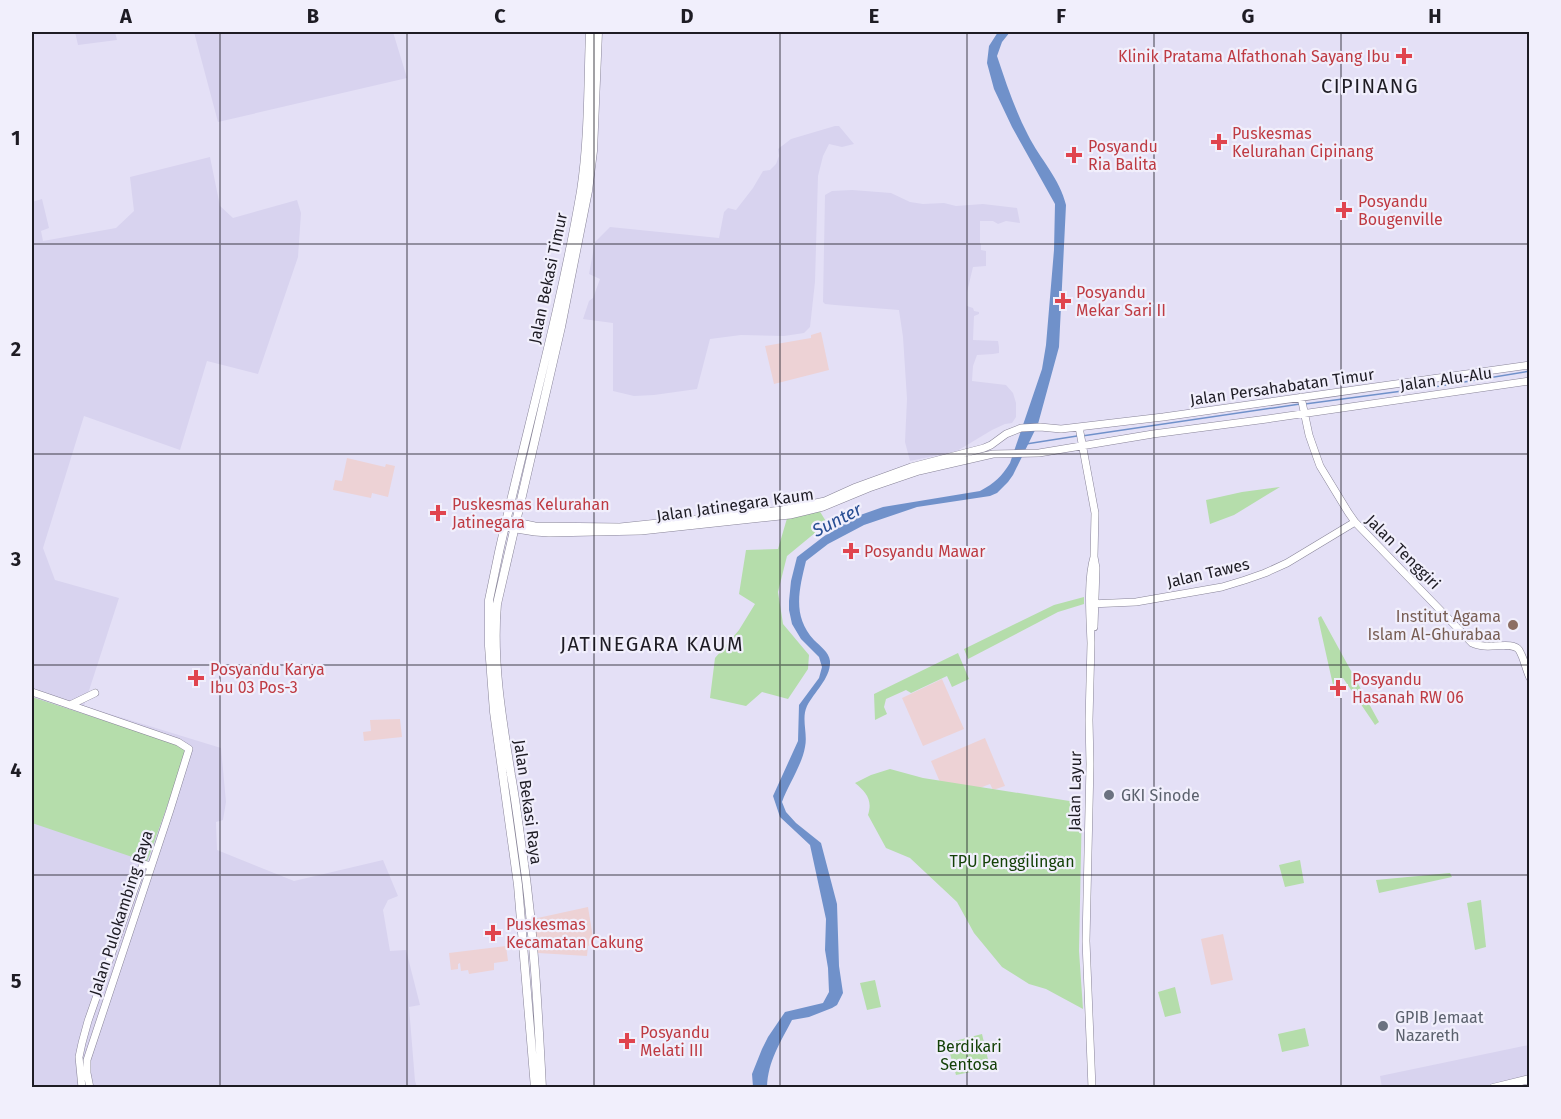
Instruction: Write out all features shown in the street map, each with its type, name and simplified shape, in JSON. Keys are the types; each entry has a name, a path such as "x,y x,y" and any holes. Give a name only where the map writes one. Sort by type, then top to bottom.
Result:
{"main road":[{"name":"Jalan Bekasi Timur","path":"510,524 581,190 586,142 590,32"},
{"name":"Jalan Bekasi Timur","path":"510,524 556,350 588,191 593,151 598,32"},
{"name":"Jalan Bekasi Raya","path":"510,524 489,600 489,646 494,712 518,885 535,1088"},
{"name":"Jalan Bekasi Raya","path":"510,524 497,604 497,659 503,723 528,901 542,1088"},
{"path":"1493,1088 1530,1079"}],"street":[{"name":"Jalan Persahabatan Timur","path":"1038,427 1062,429 1081,437 1183,415 1530,365"},
{"name":"Jalan Alu-Alu","path":"1081,437 1530,381"},
{"name":"Jalan Tenggiri","path":"1302,398 1309,435 1320,466 1355,522 1472,643 1485,647 1512,645 1517,648 1530,678"},
{"name":"Jalan Jatinegara Kaum","path":"607,530 800,507 825,501 910,467 991,445 1013,430 1038,427"},
{"path":"991,445 995,454 1033,453 1081,437"},
{"name":"Jalan Layur","path":"1081,437 1095,513 1096,568 1093,603 1094,632 1091,638 1086,941 1092,1088"},
{"name":"Jalan Jatinegara Kaum","path":"510,524 641,531 790,515 832,504 869,488 919,471 995,454"},
{"name":"Jalan Tawes","path":"1093,603 1136,602 1222,587 1245,580 1287,563 1355,522"},
{"path":"32,692 70,705 95,693"},
{"name":"Jalan Pulokambing Raya","path":"70,705 178,742 189,749 88,1021 81,1050 82,1088"},
{"name":"Jalan Pulokambing Raya","path":"90,1088 87,1060 147,865"},
{"path":"99,992 108,996"}],"shaded area":[{"path":"75,32 115,32 117,40 78,45"},
{"path":"194,32 393,32 407,78 218,122"},
{"path":"839,126 854,144 842,147 829,144 818,176 815,282 810,327 804,333 784,336 741,335 710,339 697,389 634,396 613,391 613,323 583,319 600,279 589,274 595,242 610,227 719,238 724,212 728,208 736,210 763,171 770,170 776,164 779,156 778,149 791,139"},
{"path":"210,157 220,206 233,218 297,200 301,213 298,257 258,374 207,361 180,450 84,416 43,548 55,580 119,598 84,706 221,748 226,802 223,820 216,822 217,850 294,881 383,860 398,896 388,900 383,910 390,951 406,950 420,1005 409,1007 417,1087 32,1088 32,202 42,199 49,228 41,231 43,241 116,228 134,211 130,177"},
{"path":"832,191 891,193 910,202 923,204 944,203 956,206 983,204 1017,208 1020,223 1006,221 998,224 993,221 980,221 980,243 981,250 986,251 986,266 973,267 967,292 967,306 979,312 974,316 973,340 998,341 999,347 999,353 977,355 973,366 972,381 1006,385 1013,393 1016,403 1016,417 1012,423 992,430 957,451 910,461 905,442 907,399 899,310 823,302 825,195"},
{"path":"821,332 829,370 774,384 765,346 811,338 811,335"},
{"path":"347,458 385,467 386,464 395,466 388,497 372,493 371,498 333,490 335,480 342,481"},
{"path":"942,679 964,729 923,746 902,698"},
{"path":"400,719 402,737 364,741 363,732 371,731 370,720"},
{"path":"985,738 1005,786 993,790 990,784 972,791 942,787 931,761"},
{"path":"588,907 594,944 588,946 587,956 538,953 533,919"},
{"path":"1223,934 1233,980 1211,985 1201,939"},
{"path":"506,946 508,961 494,963 494,970 469,974 468,970 461,971 460,963 458,969 451,970 449,953"},
{"path":"1529,1045 1529,1077 1479,1087 1382,1088 1380,1076"}],"green space":[{"path":"1280,487 1234,515 1210,524 1206,500"},
{"path":"819,510 827,523 787,556 778,592 783,624 809,655 808,669 788,699 762,692 746,706 710,698 715,658 739,630 755,604 739,594 746,550 778,549 788,515"},
{"path":"1084,597 1084,604 1058,612 968,659 964,649 1054,605"},
{"path":"1321,616 1379,722 1375,725 1343,678 1333,685 1318,618"},
{"path":"958,653 969,679 952,687 947,676 911,693 906,690 886,699 884,707 887,714 875,720 874,694"},
{"path":"32,697 188,748 147,862 32,823"},
{"name":"TPU Penggilingan","path":"890,769 923,778 1082,803 1079,951 1083,1009 1046,989 1029,984 1002,967 974,933 957,902 910,858 886,848 868,815 869,801 855,783"},
{"path":"1300,860 1304,883 1285,887 1279,865"},
{"path":"1450,873 1452,877 1379,893 1376,880"},
{"path":"1481,900 1486,947 1475,950 1467,903"},
{"path":"875,980 881,1007 867,1010 860,983"},
{"path":"1175,987 1181,1013 1165,1017 1158,992"},
{"path":"1305,1028 1309,1046 1282,1052 1278,1034"},
{"name":"Berdikari Sentosa","path":"982,1034 990,1068 956,1075 947,1043"}],"water":[{"path":"998,32 1010,32 1002,42 997,56 1015,106 1023,126 1059,186 1066,205 1059,347 1038,424 1013,475 997,493 917,507 864,525 828,544 806,561 799,602 802,622 828,655 830,667 805,711 806,742 803,754 782,802 786,812 796,823 821,843 837,904 839,966 843,993 837,1005 832,1008 809,1017 792,1020 772,1060 767,1087 753,1087 752,1074 762,1049 785,1012 823,1003 829,992 825,950 826,919 810,845 780,817 773,796 798,741 799,705 819,678 822,667 819,657 801,639 792,624 789,601 797,557 849,519 883,507 980,491 994,482 1010,463 1042,369 1054,250 1055,204 1012,127 994,89 987,63 989,46"}],"waterway":[{"path":"1305,404 1530,371"},
{"path":"1082,436 1300,404"},
{"path":"1026,444 1077,436"}],"place":[{"name":"Klinik Pratama Alfathonah Sayang Ibu","path":"1404,56"},
{"name":"Puskesmas Kelurahan Cipinang","path":"1219,142"},
{"name":"Posyandu Ria Balita","path":"1074,155"},
{"name":"Posyandu Bougenville","path":"1344,210"},
{"name":"Posyandu Mekar Sari II","path":"1063,301"},
{"name":"Puskesmas Kelurahan Jatinegara","path":"438,513"},
{"name":"Posyandu Mawar","path":"851,551"},
{"name":"Institut Agama Islam Al-Ghurabaa","path":"1513,625"},
{"name":"Posyandu Karya Ibu 03 Pos-3","path":"196,678"},
{"name":"Posyandu Hasanah RW 06","path":"1338,688"},
{"name":"GKI Sinode","path":"1109,795"},
{"name":"Puskesmas Kecamatan Cakung","path":"493,933"},
{"name":"GPIB Jemaat Nazareth","path":"1383,1026"},
{"name":"Posyandu Melati III","path":"627,1041"}],"district":[{"name":"CIPINANG","path":"1370,86"},
{"name":"JATINEGARA KAUM","path":"652,644"}],"water label":[{"name":"Sunter","path":"837,520"}]}
